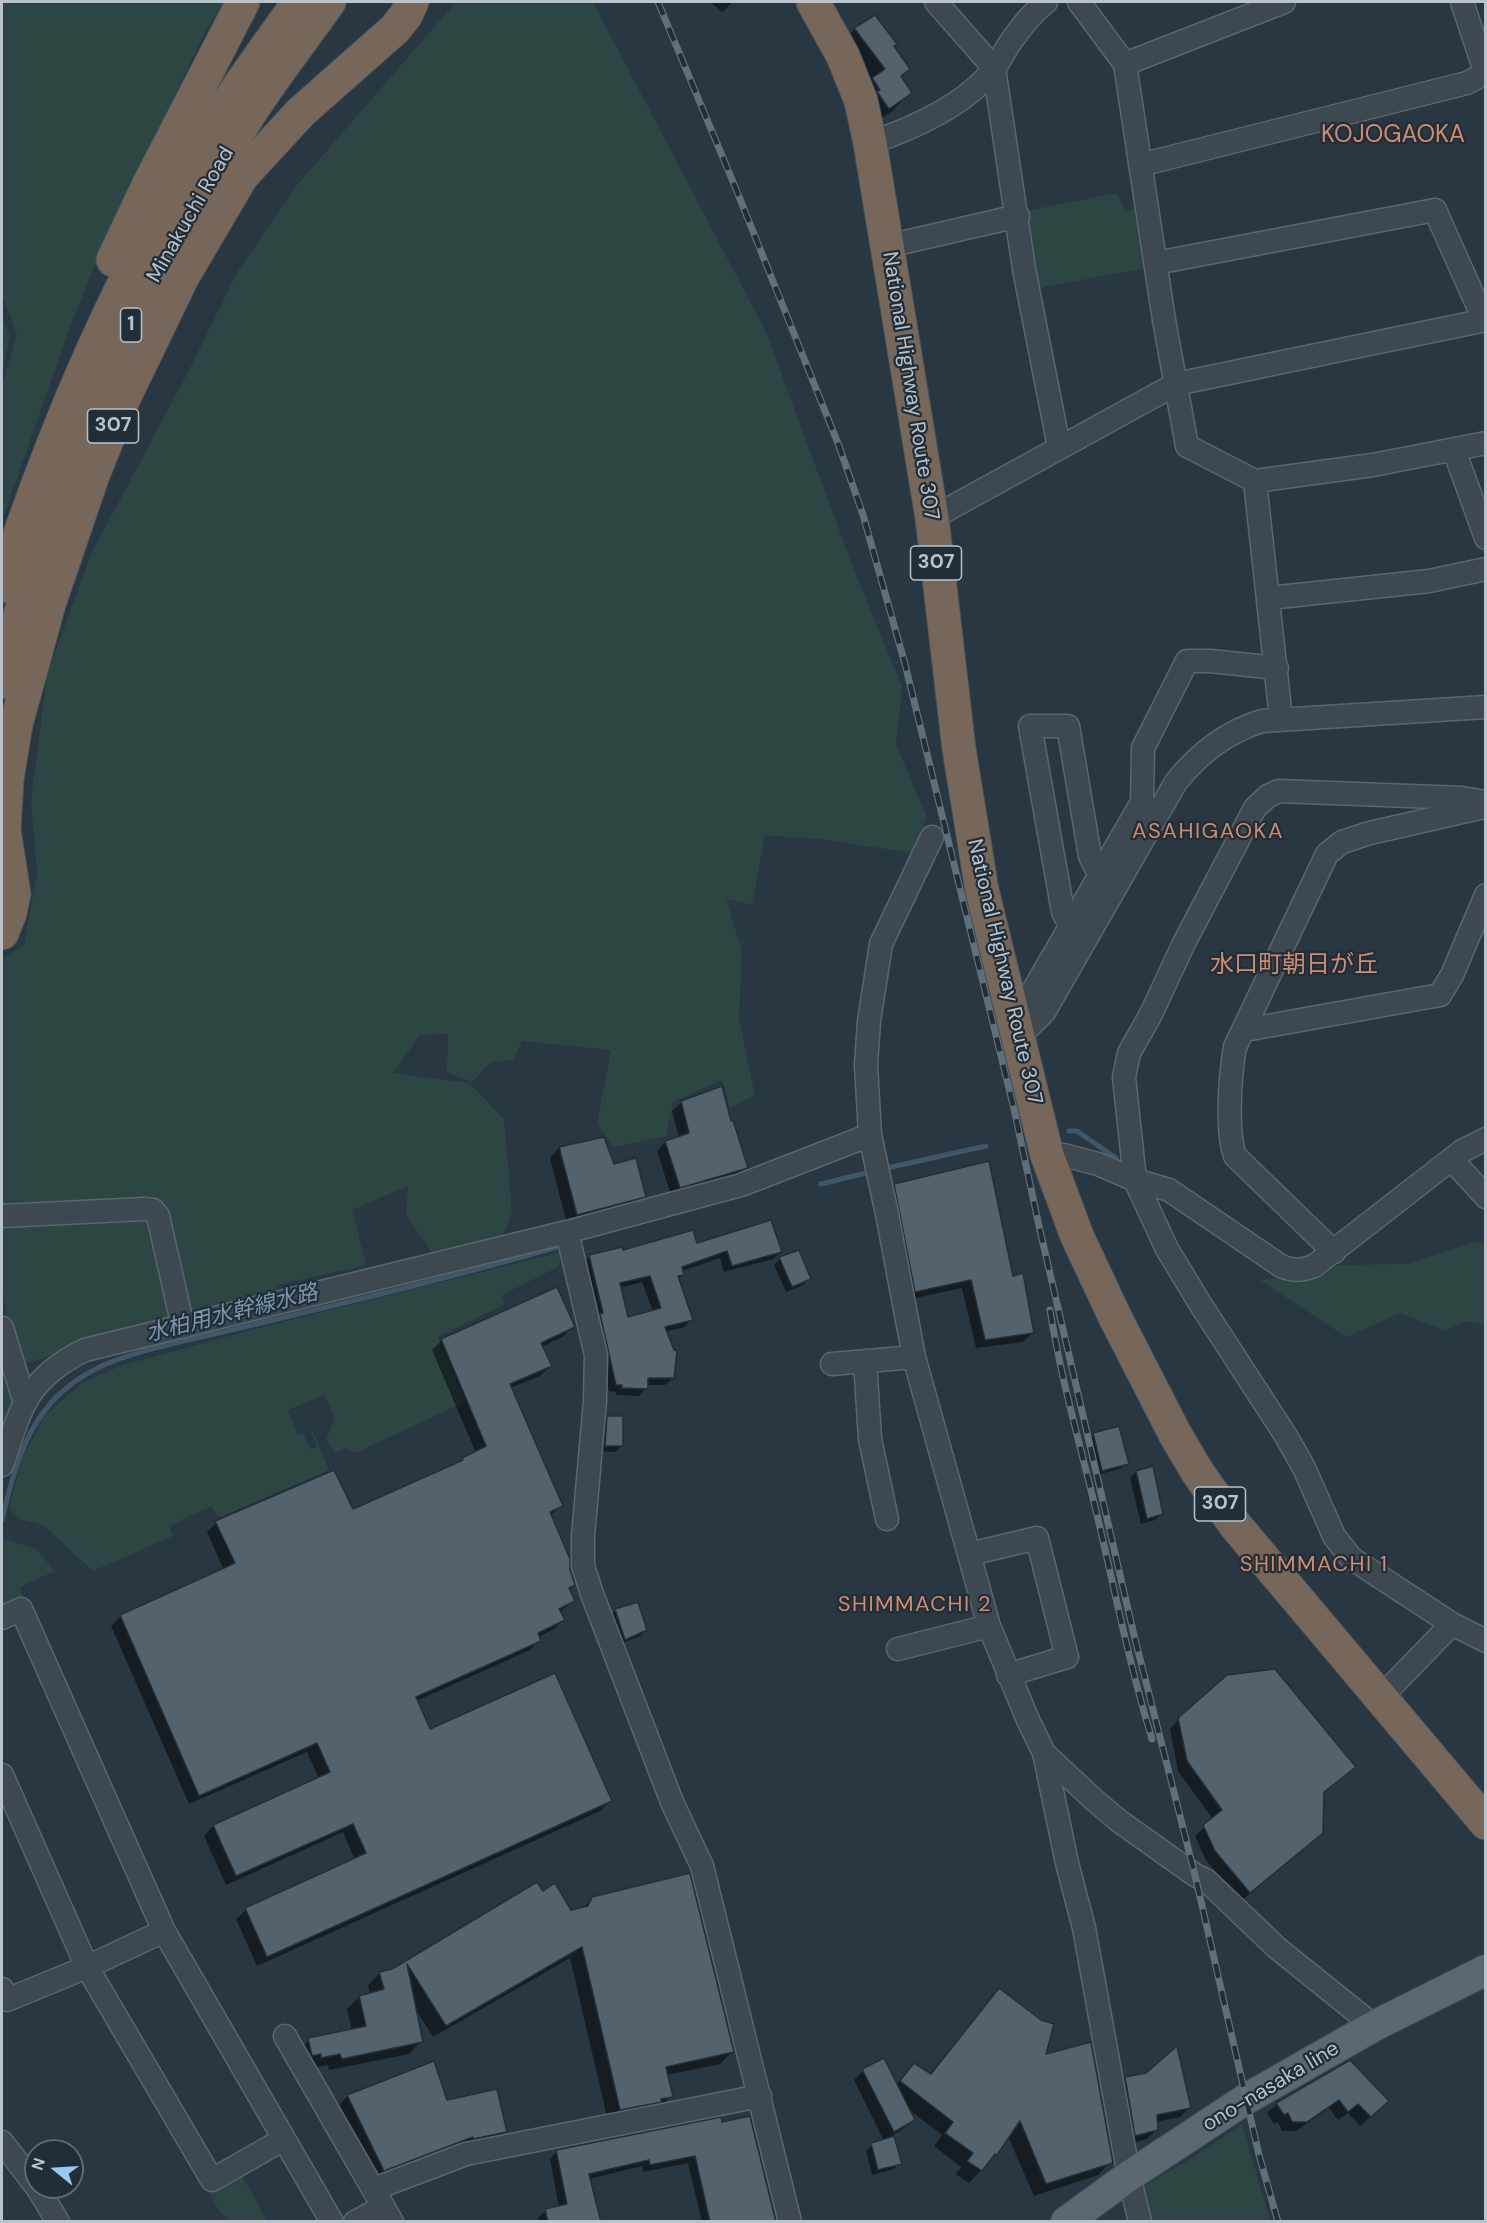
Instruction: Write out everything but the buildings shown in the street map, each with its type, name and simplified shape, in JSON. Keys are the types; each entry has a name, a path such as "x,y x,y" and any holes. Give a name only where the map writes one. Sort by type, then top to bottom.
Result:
{"highway":[{"name":"307","path":"55,435 59,401 113,259 148,184 243,2"},
{"name":"Minakuchi Road","path":"2,586 55,435 107,318 163,210 205,138 299,2"},
{"name":"Minakuchi Road","path":"2,682 16,621 41,541 80,439 135,316 181,228 249,115 329,2"},
{"name":"307","path":"2,933 14,894 4,830 7,779 16,724 49,604 93,476 124,398 182,278 242,176 301,112 395,29 406,15 412,2"},
{"name":"National Highway Route 307","path":"813,2 843,56 861,101 870,143 932,518 959,749 982,890 1047,1155 1086,1256 1175,1434 1198,1473 1243,1535 1381,1696 1485,1823"}],"main road":[{"name":"ono-nasaka line","path":"1066,2222 1129,2176 1246,2099 1374,2026 1485,1970"}],"street":[{"path":"936,2 994,68 1018,216 1024,269 1059,447"},
{"path":"870,143 900,133 938,113 974,89 994,68 1031,16 1046,2"},
{"path":"1079,2 1125,64 1187,446 1256,481 1373,465 1485,443"},
{"path":"1125,64 1284,2"},
{"path":"1140,165 1467,83 1485,73 1462,2"},
{"path":"932,518 1176,384 1485,320 1435,210 1156,263"},
{"path":"888,246 1018,216"},
{"path":"1454,450 1485,538"},
{"path":"1256,481 1281,719"},
{"path":"1269,598 1429,581 1485,569"},
{"path":"1018,1038 1026,1003 1142,802 1143,748 1187,662 1210,661 1277,668"},
{"path":"1018,1038 1044,1012 1141,840 1176,782 1193,760 1238,730 1262,721 1485,707"},
{"path":"1071,927 1064,912 1030,726 1068,726 1090,856 1099,874"},
{"path":"1485,802 1462,798 1279,791 1268,796 1255,808 1184,943 1151,1014 1129,1053 1124,1077 1135,1180 1167,1249 1287,1436 1334,1536 1351,1558 1452,1623 1485,1641"},
{"path":"1334,1252 1234,1156 1230,1141 1232,1062 1235,1047 1327,854 1342,842 1370,833 1485,807"},
{"path":"932,837 880,944 869,1021 866,1065 870,1134 914,1357 989,1626 1008,1675 1044,1753 1066,1863 1084,1928 1129,2176 1140,2222"},
{"path":"1245,1030 1440,995 1452,975 1485,895"},
{"path":"2,1465 25,1403 45,1378 66,1360 85,1350 567,1232 741,1185 870,1134"},
{"path":"1047,1155 1064,1155 1098,1164 1135,1180 1169,1190 1281,1266 1293,1271 1314,1266 1462,1151 1485,1139"},
{"path":"1452,1160 1485,1197"},
{"path":"2,1216 153,1210 158,1216 183,1327"},
{"path":"567,1232 596,1355 595,1401 583,1536 583,1566 672,1802 702,1866 790,2222"},
{"path":"2,1328 25,1403"},
{"path":"832,1364 914,1357"},
{"path":"865,1361 870,1439 887,1519"},
{"path":"970,1554 1036,1538 1067,1657 1008,1675"},
{"path":"2,1618 21,1609 164,1931 332,2222"},
{"path":"1381,1696 1452,1623"},
{"path":"898,1649 989,1626"},
{"path":"1044,1753 1119,1821 1195,1875 1207,1881 1277,1948 1374,2026"},
{"path":"2,1775 87,1967 212,2181 284,2139"},
{"path":"2,1989 7,2000 87,1967 164,1931"},
{"path":"285,2036 383,2206"},
{"path":"355,2222 466,2154 760,2096"},
{"path":"2,2142 24,2170"},
{"path":"44,2199 58,2222"}],"green space":[{"path":"2,2 224,2 205,32 108,234 72,321 2,521 2,386 17,334 2,296"},
{"path":"456,2 593,2 766,332 851,562 902,687 896,745 927,817 911,853 829,840 765,835 752,905 726,899 742,951 739,1019 755,1095 730,1108 722,1080 673,1102 666,1136 614,1147 597,1124 611,1050 522,1041 513,1060 491,1062 472,1082 447,1072 448,1034 420,1035 393,1073 469,1083 504,1119 512,1212 501,1242 436,1258 406,1215 408,1186 352,1210 366,1265 277,1285 276,1298 185,1320 160,1214 2,1210 2,958 24,945 37,874 31,800 47,675 91,554 188,372 238,271 297,185"},
{"path":"1117,193 1125,211 1138,208 1147,268 1038,288 1025,211"},
{"path":"2,315 10,337 2,369"},
{"path":"152,1212 179,1322 21,1364 14,1351 6,1315 2,1275 2,1219"},
{"path":"1473,1243 1485,1244 1485,1325 1464,1321 1446,1331 1400,1313 1346,1337 1260,1280 1302,1277 1334,1265 1407,1264"},
{"path":"562,1252 558,1267 502,1295 505,1304 438,1337 465,1402 355,1453 346,1448 335,1453 326,1440 335,1418 324,1395 288,1410 298,1435 303,1433 310,1449 317,1447 312,1430 329,1470 218,1518 211,1506 169,1526 173,1536 93,1571 43,1525 20,1519 9,1508 22,1458 45,1415 83,1382 123,1365 266,1326"},
{"path":"2,1345 17,1389 2,1451"},
{"path":"3,1538 36,1549 55,1571 20,1587 24,1598 2,1608 2,1545"},
{"path":"1242,2124 1270,2221 1151,2221 1143,2186 1192,2158"},
{"path":"239,2170 267,2221 230,2221 220,2212 207,2189"}],"waterway":[{"path":"1069,1131 1077,1131 1116,1158"},
{"name":"水柏用水幹線水路","path":"883,1169 986,1146"},
{"name":"水柏用水幹線水路","path":"821,1184 874,1171"},
{"name":"水柏用水幹線水路","path":"2,1520 22,1450 39,1418 63,1391 93,1370 143,1351 401,1289 557,1247"}],"railway":[{"path":"658,2 839,446 863,515 905,664 1014,1109 1134,1635 1195,1875 1259,2155 1278,2222"},
{"path":"1050,1310 1067,1394 1131,1662 1152,1739"}],"district":[{"name":"KOJOGAOKA","path":"1393,136"},
{"name":"ASAHIGAOKA","path":"1208,832"},
{"name":"水口町朝日が丘","path":"1294,966"},
{"name":"SHIMMACHI 1","path":"1314,1565"},
{"name":"SHIMMACHI 2","path":"915,1605"}]}
